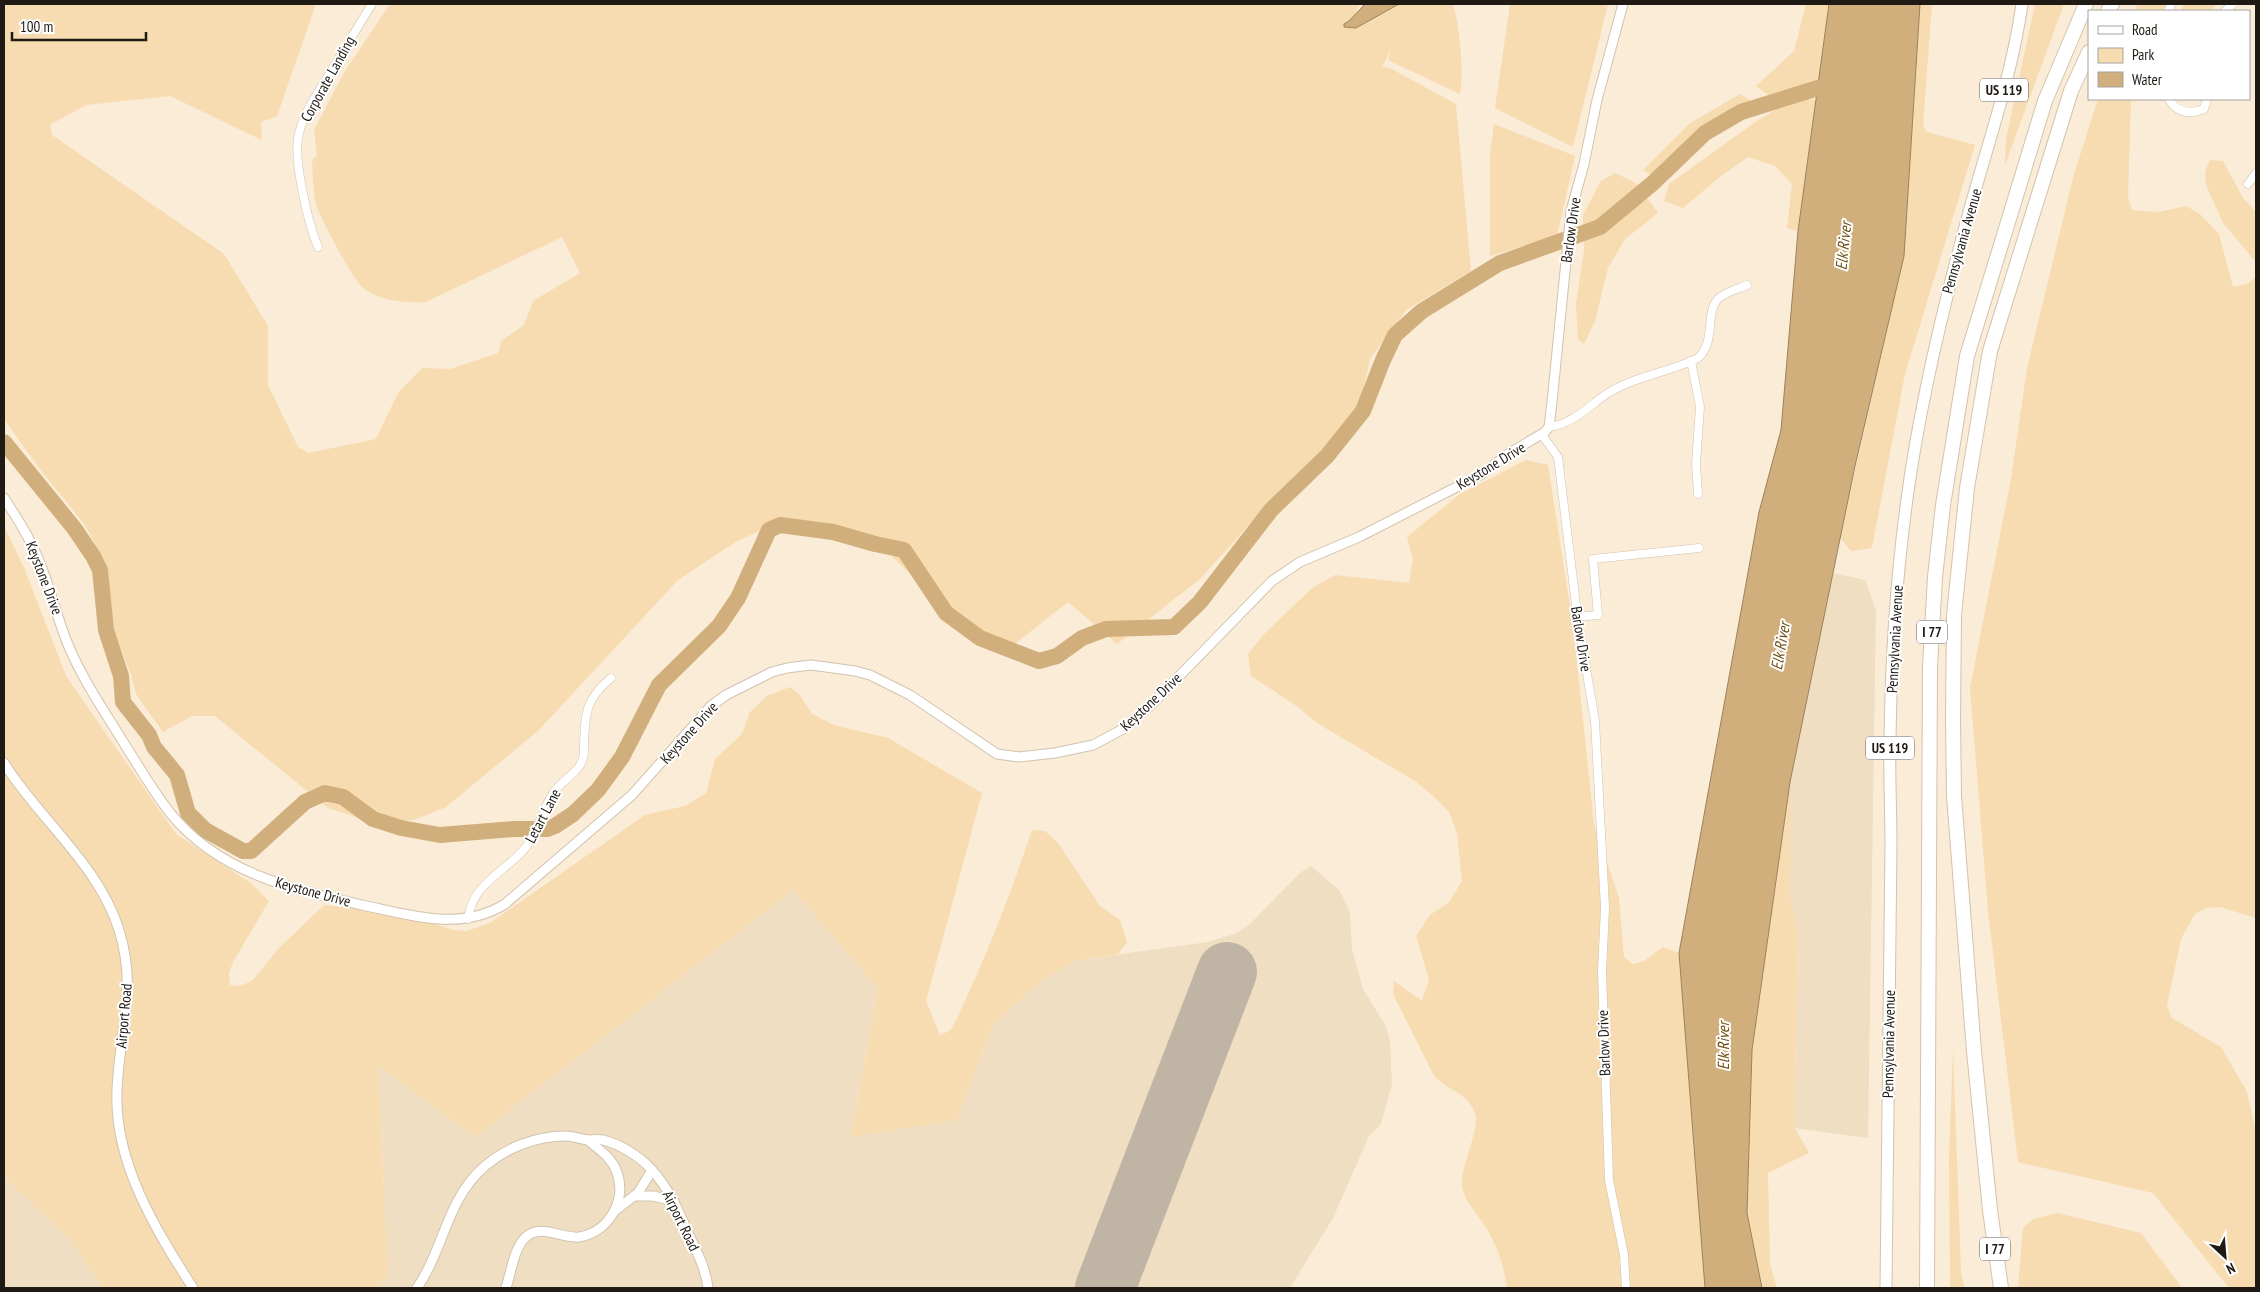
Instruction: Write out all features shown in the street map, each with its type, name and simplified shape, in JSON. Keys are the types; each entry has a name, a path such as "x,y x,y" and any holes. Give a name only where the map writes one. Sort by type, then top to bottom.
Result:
{"highway":[{"name":"I 77","path":"1926,1286 1930,666 1935,577 1942,505 1967,356 2045,100 2086,5"},
{"name":"I 77","path":"2001,1288 1990,1210 1974,1051 1954,796 1954,615 1967,488 1990,351 2071,91 2088,54"},
{"path":"1990,1210 1996,1288"}],"main road":[{"name":"Pennsylvania Avenue","path":"1886,1288 1891,842 1890,741 1898,579 1907,499 1920,415 1934,349 1970,208 2003,97 2022,4"}],"street":[{"name":"Corporate Landing","path":"318,247 312,233 302,183 298,160 298,138 305,115 372,4"},
{"name":"Barlow Drive","path":"1549,426 1570,220 1597,100 1623,4"},
{"path":"2170,100 2182,112 2193,114 2204,109 2207,100"},
{"path":"2248,184 2256,173"},
{"path":"1542,435 1549,426 1565,424 1606,395 1628,383 1691,361 1703,353 1706,349 1715,304 1718,299 1747,285"},
{"path":"1691,361 1700,407 1696,464 1698,494"},
{"name":"Barlow Drive","path":"1542,435 1558,457 1577,617 1595,721 1605,908 1602,971 1609,1180 1624,1255 1626,1288"},
{"name":"Keystone Drive","path":"4,498 23,528 39,560 68,644 92,695 166,808 198,841 220,858 254,876 295,888 415,917 468,919 492,911 511,899 632,795 712,706 726,695 772,672 794,666 819,665 870,675 910,696 984,747 1004,755 1040,756 1093,745 1114,736 1141,715 1272,581 1290,567 1359,537 1467,482 1542,435"},
{"path":"1577,617 1598,615 1593,559 1699,548"},
{"name":"Letart Lane","path":"468,919 472,901 482,887 522,851 532,837 552,794 582,762 588,706 594,694 611,678"},
{"name":"Airport Road","path":"4,763 37,809 85,868 108,905 118,928 126,964 128,988 117,1091 120,1129 131,1171 142,1200 193,1288"},
{"name":"Airport Road","path":"417,1288 431,1266 457,1202 469,1182 484,1166 505,1152 540,1139 566,1136 588,1140 601,1139 612,1143 634,1155 652,1170 674,1201 703,1268 708,1288"},
{"path":"588,1140 608,1157 616,1169 620,1193 616,1210"},
{"path":"506,1288 518,1250 529,1235 538,1231 568,1237 586,1235 605,1223 616,1210 634,1196 643,1186 652,1170"},
{"path":"634,1196 653,1196 674,1201"}],"shaded area":[{"path":"1833,573 1865,580 1876,610 1868,1138 1794,1128 1798,936 1790,896 1790,782"},
{"path":"1311,866 1340,891 1350,913 1352,949 1363,989 1386,1026 1390,1042 1392,1084 1381,1124 1369,1136 1333,1218 1290,1288 376,1288 388,1275 378,1065 475,1137 793,890 878,988 851,1136 957,1120 992,1026 1043,979 1078,960 1208,942 1234,934 1249,925 1301,872"},
{"path":"4,1168 9,1182 70,1238 103,1288 4,1288"}],"green space":[{"path":"4,4 316,4 277,116 261,122 262,140 170,96 86,105 50,125 52,135 224,254 268,326 268,385 298,447 308,453 376,439 398,393 422,368 450,369 498,353 501,341 524,325 533,301 580,273 562,237 426,302 409,302 382,298 374,295 356,280 329,233 316,204 312,161 317,155 314,130 345,71 390,4 1360,4 1355,13 1361,25 1399,4 1452,4 1457,22 1460,48 1462,75 1460,94 1388,60 1391,50 1382,67 1390,68 1456,104 1471,271 1406,310 1370,359 1361,402 1334,443 1260,513 1200,579 1117,644 1068,602 1011,647 958,627 928,591 876,541 834,530 773,525 737,541 678,580 538,731 446,807 417,819 381,825 328,808 215,716 192,716 163,732 137,696 107,612 106,564 85,525 39,468 4,419"},
{"path":"1510,4 1608,4 1573,147 1495,108"},
{"path":"1806,4 1829,4 1818,83 1771,97 1756,86 1794,51"},
{"path":"1920,4 1932,4 1923,125 1927,132 1975,145 1905,374 1872,548 1851,551 1840,537 1904,256"},
{"path":"2035,4 2064,4 2005,165 2006,139"},
{"path":"2138,4 2166,4 2163,10 2135,10"},
{"path":"2183,4 2217,4 2211,10 2181,10"},
{"path":"1740,94 1756,104 1713,122 1685,145 1656,178 1643,170 1689,124"},
{"path":"1795,98 1816,100 1798,231 1787,228 1792,184 1775,166 1748,157 1721,176 1683,208 1664,201 1669,184 1758,120"},
{"path":"2098,100 2131,100 2128,197 2132,210 2159,212 2186,206 2200,214 2219,234 2233,287 2247,284 2256,277 2256,918 2220,907 2206,908 2195,914 2181,939 2167,1006 2172,1018 2221,1047 2247,1092 2256,1132 2256,1288 2229,1288 2153,1193 2018,1162 1988,911 1970,688 2011,479 2027,368 2074,174"},
{"path":"1494,124 1575,156 1557,236 1490,256 1490,153"},
{"path":"2210,160 2223,161 2243,198 2256,212 2256,262 2223,223 2206,185 2205,172"},
{"path":"1615,173 1636,183 1658,213 1625,239 1608,268 1595,321 1584,344 1578,339 1576,304 1584,250 1583,215 1601,181"},
{"path":"1526,460 1548,465 1573,625 1594,824 1619,898 1624,957 1633,964 1644,961 1663,947 1679,953 1705,1288 1507,1288 1503,1266 1495,1245 1463,1191 1462,1177 1476,1121 1473,1107 1463,1097 1434,1076 1393,994 1394,981 1422,1001 1429,979 1416,936 1430,915 1449,902 1462,881 1457,833 1449,812 1415,781 1317,723 1298,707 1251,676 1248,654 1265,633 1312,588 1335,575 1409,583 1413,559 1407,537 1460,494"},
{"path":"4,526 25,570 66,676 176,834 252,884 269,901 233,962 229,973 230,985 241,986 253,980 278,949 324,905 401,914 454,930 466,931 490,923 645,815 685,806 706,793 715,759 742,734 750,712 767,696 790,687 799,694 812,714 834,725 888,738 982,793 926,1001 940,1035 951,1030 985,957 1032,830 1045,831 1058,843 1100,906 1120,920 1127,942 1118,954 1078,960 1043,979 992,1026 957,1120 851,1137 878,988 793,890 475,1137 378,1065 388,1275 376,1288 103,1288 70,1239 9,1182 4,1168"},
{"path":"1790,782 1790,896 1798,936 1794,1127 1809,1153 1768,1173 1770,1264 1777,1288 1762,1288 1747,1213 1752,1050"},
{"path":"1953,1049 1961,1270 1964,1288 1950,1288 1949,1158"},
{"path":"2058,1213 2141,1233 2182,1288 2018,1288 2023,1228 2033,1219"}],"water":[{"path":"1365,4 1399,4 1356,28 1344,27 1344,24"},
{"name":"Elk River","path":"1829,4 1920,4 1904,256 1855,466 1790,782 1752,1050 1747,1213 1762,1288 1705,1288 1679,953 1759,512 1781,430 1798,231"}],"waterway":[{"path":"4,442 74,528 93,556 100,570 106,630 121,676 123,702 149,735 154,747 177,775 188,813 205,830 243,851 251,851 305,802 325,793 343,797 373,819 401,828 440,835 514,829 547,829 573,814 598,790 622,757 659,685 719,626 738,598 769,530 780,525 833,532 904,550 946,613 980,638 1039,661 1057,656 1082,638 1106,629 1174,627 1200,602 1271,510 1327,456 1363,411 1395,335 1422,311 1500,263 1600,227 1653,183 1705,133 1741,112 1818,88"}],"runway":[{"path":"1105,1288 1227,972"}]}
